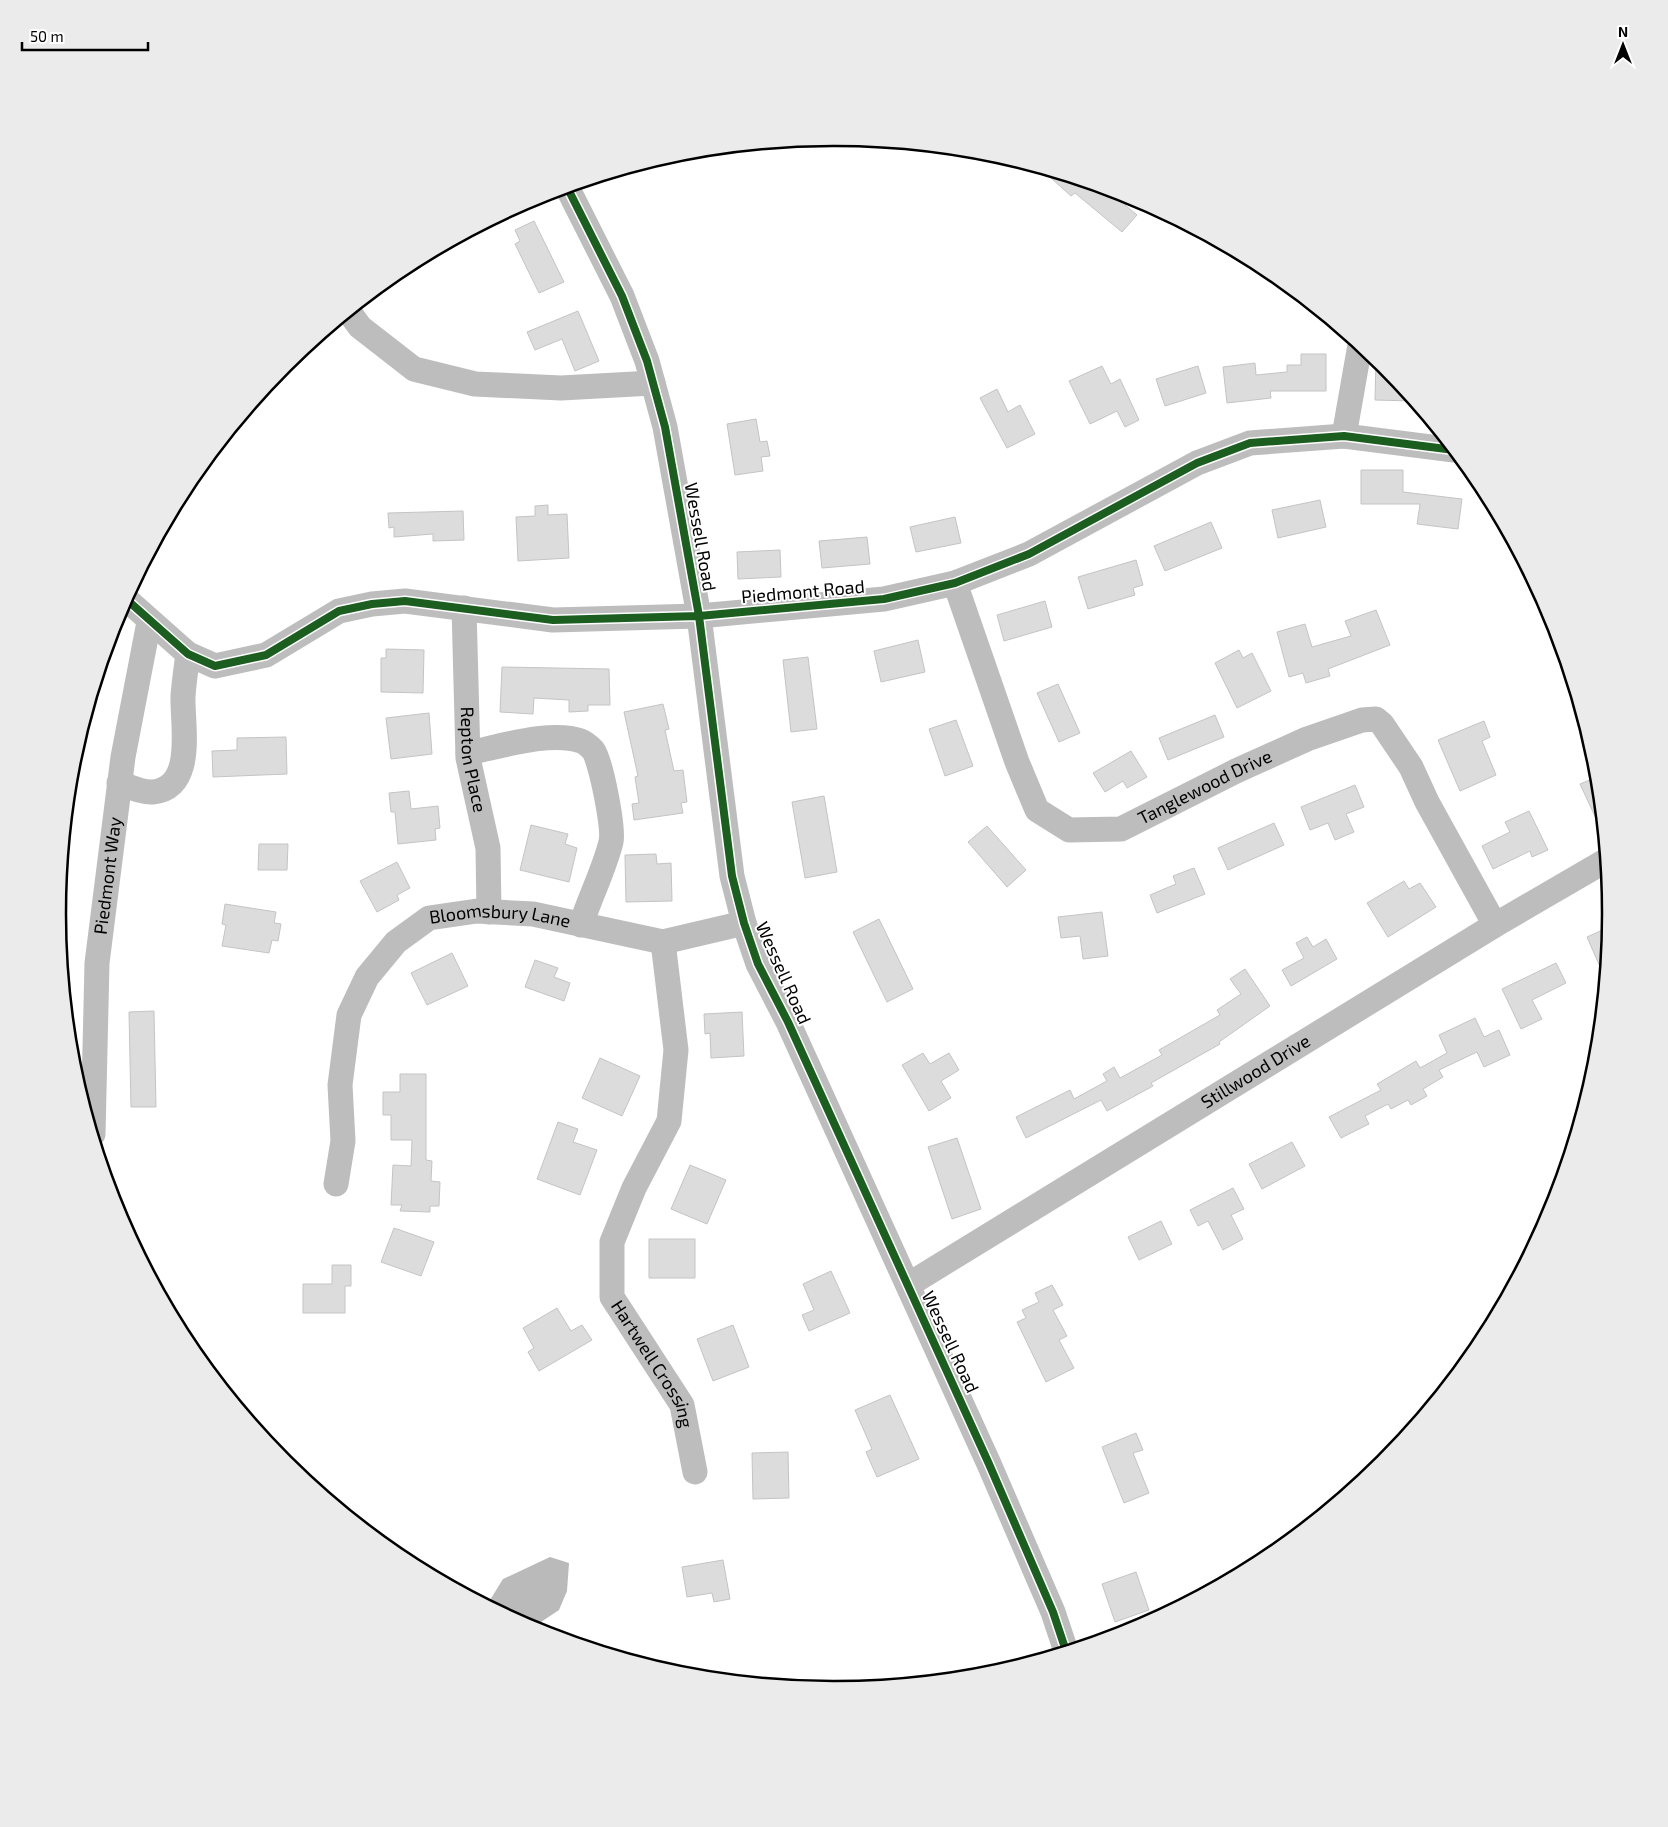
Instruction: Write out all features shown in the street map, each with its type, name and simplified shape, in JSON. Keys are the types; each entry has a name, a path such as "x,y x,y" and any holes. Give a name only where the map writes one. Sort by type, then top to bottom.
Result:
{"street":[{"name":"Wessell Road","path":"570,193 622,296 647,360 665,427 700,616 732,876 744,923 758,964 788,1022 990,1464 1053,1612 1064,1646"},
{"path":"352,317 360,327 414,369 476,384 561,388 653,383"},
{"path":"1344,436 1359,354"},
{"name":"Piedmont Road","path":"132,604 188,654 216,666 266,655 339,611 372,604 405,601 553,620 700,616 884,599 955,584 1029,554 1197,463 1250,443 1344,436 1445,449"},
{"name":"Tanglewood Drive","path":"955,584 1017,762 1037,810 1069,830 1120,829 1236,771 1307,739 1362,720 1376,719 1382,724 1411,767 1427,802 1495,924"},
{"name":"Repton Place","path":"464,608 468,753 488,848 489,912"},
{"name":"Piedmont Way","path":"93,1117 97,963 119,783 150,622"},
{"path":"119,783 152,793 168,787 179,772 185,748 183,697 188,654"},
{"path":"468,753 535,740 563,738 582,741 594,751 611,820 611,841 581,925"},
{"name":"Stillwood Drive","path":"908,1285 1495,924 1600,863"},
{"name":"Bloomsbury Lane","path":"336,1184 343,1141 340,1085 349,1015 366,978 396,942 429,918 477,911 533,914 664,942 744,923"},
{"name":"Hartwell Crossing","path":"664,942 676,1050 669,1121 634,1188 612,1242 612,1297 682,1405 695,1472"}],"shaded area":[{"path":"550,1557 569,1563 567,1591 559,1610 540,1623 490,1600 503,1579"}],"building":[{"path":"1050,177 1081,186 1126,203 1125,205 1137,215 1122,232 1075,193 1071,196"},
{"path":"534,221 564,282 539,293 515,244 520,241 515,230"},
{"path":"578,311 599,361 575,371 562,339 535,350 527,332"},
{"path":"1301,354 1326,354 1326,391 1270,391 1271,398 1227,403 1223,367 1255,363 1256,375 1287,372 1287,365 1301,365"},
{"path":"1102,366 1111,384 1120,379 1139,420 1125,427 1117,411 1090,424 1069,381"},
{"path":"1198,366 1206,393 1165,406 1156,379"},
{"path":"1376,370 1405,401 1375,400"},
{"path":"997,389 1008,412 1020,405 1035,434 1007,448 980,398"},
{"path":"756,419 760,442 767,441 770,456 761,457 763,471 735,475 727,424"},
{"path":"1361,470 1403,470 1403,492 1462,499 1458,529 1417,524 1420,504 1361,504"},
{"path":"1320,500 1326,527 1278,538 1272,510"},
{"path":"548,505 548,515 567,514 569,558 518,561 516,517 535,516 535,506"},
{"path":"463,511 464,540 433,541 433,534 394,537 394,527 389,528 388,513"},
{"path":"955,517 961,543 916,552 910,527"},
{"path":"1211,522 1222,548 1165,571 1154,546"},
{"path":"867,537 870,564 822,568 819,541"},
{"path":"780,550 781,577 738,579 737,552"},
{"path":"1136,560 1143,585 1133,588 1135,595 1088,609 1078,577"},
{"path":"1045,601 1052,627 1004,641 997,615"},
{"path":"1376,610 1390,645 1328,669 1330,676 1306,683 1303,673 1289,677 1277,632 1305,624 1312,647 1351,636 1345,621"},
{"path":"918,640 925,672 881,682 874,651"},
{"path":"386,649 424,650 423,693 381,692 381,658 386,658"},
{"path":"1239,650 1243,658 1252,653 1271,691 1237,708 1215,663"},
{"path":"808,657 817,729 791,732 783,660"},
{"path":"502,667 609,669 610,705 588,705 588,711 569,712 569,700 534,698 533,714 500,712"},
{"path":"1058,684 1080,733 1059,742 1037,693"},
{"path":"663,704 669,729 665,730 674,771 683,770 687,802 681,803 683,813 634,820 632,804 639,803 635,777 638,776 624,712"},
{"path":"429,713 432,754 391,759 386,718"},
{"path":"1215,715 1224,737 1168,760 1159,738"},
{"path":"956,720 973,766 945,776 929,729"},
{"path":"1484,721 1490,737 1482,741 1496,775 1460,791 1438,740"},
{"path":"286,737 287,774 213,777 212,751 237,750 237,738"},
{"path":"1131,751 1147,777 1127,788 1123,781 1105,792 1093,773"},
{"path":"1590,780 1595,817 1580,784"},
{"path":"1355,785 1364,807 1346,814 1354,832 1335,840 1328,823 1310,830 1301,807"},
{"path":"409,791 411,809 438,806 440,828 435,829 436,840 398,844 395,812 391,812 389,793"},
{"path":"824,796 837,872 805,878 792,802"},
{"path":"1529,811 1548,850 1532,857 1530,851 1493,869 1482,846 1510,832 1505,822"},
{"path":"1274,823 1284,845 1228,870 1218,848"},
{"path":"531,825 568,834 565,844 577,848 569,882 520,870"},
{"path":"987,826 1026,870 1007,887 968,842"},
{"path":"259,844 288,844 287,870 258,870"},
{"path":"656,854 657,864 671,863 672,901 626,902 625,855"},
{"path":"397,862 410,888 397,895 399,900 377,912 360,881"},
{"path":"1194,868 1205,894 1157,913 1150,895 1176,884 1173,876"},
{"path":"1404,881 1409,889 1420,883 1436,907 1388,937 1367,903"},
{"path":"225,904 276,912 274,923 281,924 278,941 272,940 269,953 222,946 226,925 222,924"},
{"path":"1102,912 1108,956 1083,959 1080,936 1061,938 1058,917"},
{"path":"879,919 913,989 887,1002 853,932"},
{"path":"1601,930 1600,966 1587,937"},
{"path":"1307,937 1313,947 1326,939 1337,959 1291,986 1282,970 1304,958 1296,943"},
{"path":"452,953 468,986 427,1005 411,973"},
{"path":"535,960 558,968 554,977 570,983 564,1001 525,987"},
{"path":"1556,963 1566,983 1532,1000 1542,1019 1521,1029 1502,989"},
{"path":"1245,969 1270,1006 1219,1042 1220,1044 1151,1083 1153,1086 1107,1111 1101,1100 1026,1138 1016,1117 1070,1090 1074,1099 1107,1081 1103,1074 1114,1067 1120,1078 1162,1055 1159,1050 1220,1015 1217,1010 1241,994 1230,979"},
{"path":"154,1011 156,1107 131,1107 129,1012"},
{"path":"742,1012 744,1056 711,1058 710,1033 705,1034 704,1014"},
{"path":"1475,1018 1484,1037 1499,1030 1510,1055 1484,1067 1477,1052 1439,1070 1443,1077 1423,1089 1427,1096 1411,1105 1408,1100 1391,1109 1388,1104 1365,1116 1369,1124 1341,1138 1329,1117 1381,1090 1377,1084 1416,1061 1420,1068 1447,1053 1439,1035"},
{"path":"923,1053 930,1064 949,1053 959,1070 941,1081 951,1098 929,1111 902,1065"},
{"path":"600,1058 640,1076 622,1116 582,1098"},
{"path":"400,1074 426,1074 426,1160 432,1161 431,1181 440,1182 439,1206 430,1206 430,1212 400,1211 402,1205 391,1205 393,1165 411,1166 412,1140 391,1140 391,1115 383,1115 383,1092 400,1092"},
{"path":"558,1122 578,1129 573,1142 597,1150 580,1195 537,1179"},
{"path":"957,1138 981,1209 952,1219 928,1147"},
{"path":"1292,1142 1305,1166 1262,1189 1249,1164"},
{"path":"690,1165 726,1180 707,1224 671,1209"},
{"path":"1233,1188 1244,1209 1231,1215 1243,1239 1223,1250 1208,1221 1198,1226 1190,1210"},
{"path":"1161,1221 1172,1244 1139,1260 1128,1237"},
{"path":"394,1228 434,1242 421,1276 381,1262"},
{"path":"649,1239 695,1239 695,1278 649,1278"},
{"path":"332,1265 351,1265 351,1286 345,1286 345,1313 303,1313 303,1284 332,1284"},
{"path":"831,1271 850,1313 809,1331 802,1315 814,1310 803,1284"},
{"path":"1052,1285 1063,1305 1053,1310 1067,1336 1059,1340 1074,1368 1046,1382 1017,1322 1026,1318 1022,1310 1039,1302 1035,1293"},
{"path":"557,1308 571,1331 582,1325 592,1340 539,1371 528,1352 534,1348 523,1328"},
{"path":"733,1325 749,1367 713,1381 697,1339"},
{"path":"890,1395 919,1459 877,1477 866,1452 872,1449 855,1410"},
{"path":"1136,1433 1143,1450 1133,1453 1149,1493 1124,1503 1102,1447"},
{"path":"788,1452 789,1498 753,1499 752,1453"},
{"path":"723,1560 730,1599 714,1602 712,1593 687,1597 682,1567"},
{"path":"1136,1572 1149,1610 1115,1622 1102,1584"}],"cycle path":[{"path":"570,193 622,296 647,361 665,427 699,616 732,876 744,923 758,964 788,1022 989,1464 1053,1612 1064,1646"},
{"path":"132,604 188,654 215,666 266,655 339,611 372,604 405,601 553,620 699,616 884,599 955,583 1029,554 1197,463 1250,443 1344,436 1445,449"}]}
